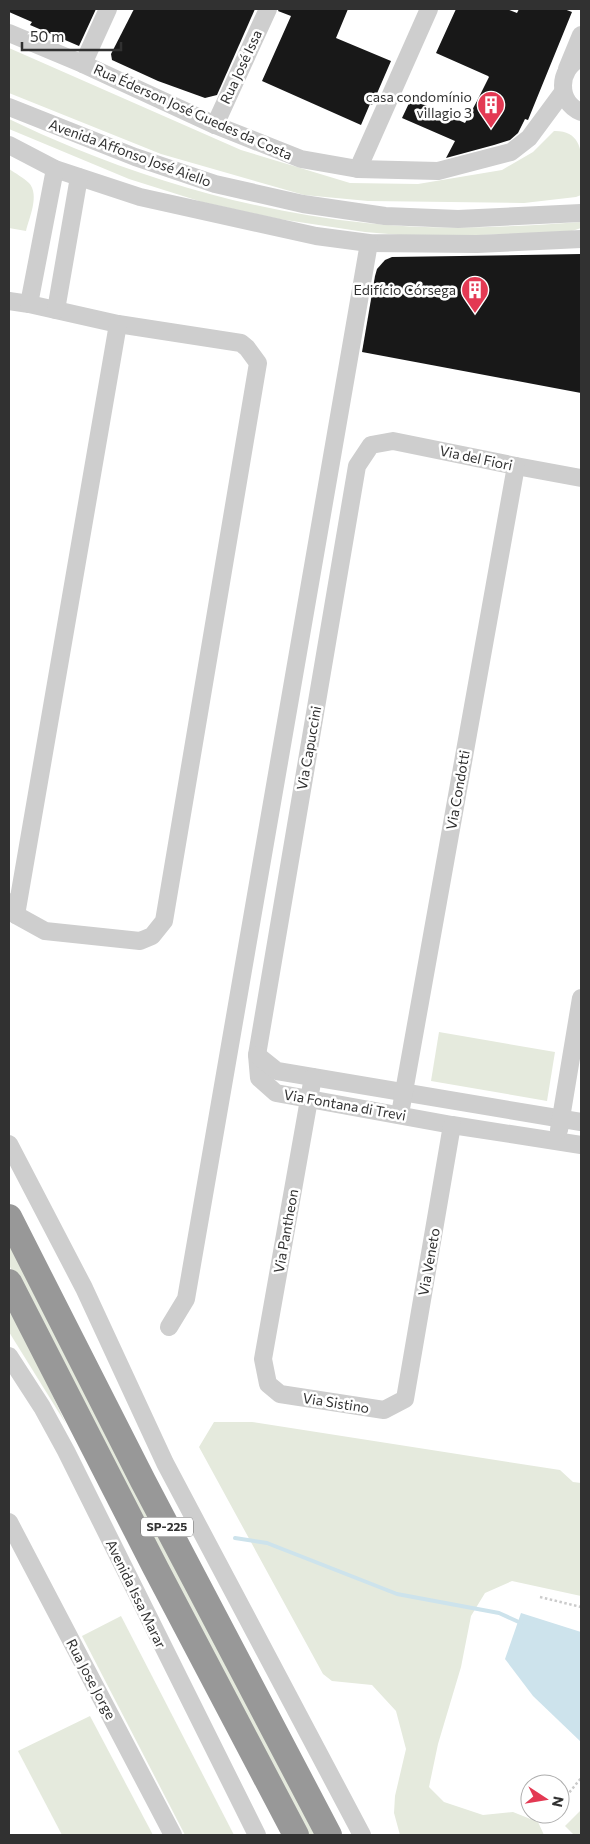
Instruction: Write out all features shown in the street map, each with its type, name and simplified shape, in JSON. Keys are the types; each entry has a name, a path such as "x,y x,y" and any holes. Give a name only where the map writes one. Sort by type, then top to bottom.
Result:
{"highway":[{"name":"SP-225","path":"10,1218 139,1472 329,1835"},
{"name":"SP-225","path":"9,1282 155,1567 296,1835"}],"street":[{"path":"83,64 108,9"},
{"name":"Rua José Issa","path":"215,124 268,9"},
{"path":"358,169 429,9"},
{"name":"Rua Éderson José Guedes da Costa","path":"9,33 83,64 215,124 301,159 358,169 438,171 511,152 572,104"},
{"path":"581,35 563,82 581,125"},
{"path":"565,74 570,66 581,58"},
{"name":"Avenida Affonso José Aiello","path":"9,106 135,157 206,181 303,204 385,216 458,219 581,213"},
{"path":"9,145 54,169 140,197 316,236 369,243 477,244 581,239"},
{"path":"29,304 54,169"},
{"path":"56,310 79,178"},
{"path":"169,1327 186,1300 369,243"},
{"path":"9,301 118,324 241,343 258,362 164,920 152,936 140,941 45,930 12,908 17,860 118,324"},
{"name":"Via del Fiori","path":"371,445 393,441 581,478"},
{"name":"Via Capuccini","path":"257,1055 357,466 371,445"},
{"name":"Via Condotti","path":"400,1114 516,466"},
{"path":"557,1141 581,998"},
{"name":"Via Fontana di Trevi","path":"257,1055 276,1071 581,1122"},
{"name":"Via Fontana di Trevi","path":"257,1055 259,1078 276,1093 400,1114 452,1125 581,1145"},
{"name":"Via Pantheon","path":"268,1384 263,1359 313,1078"},
{"name":"Via Veneto","path":"405,1399 452,1125"},
{"path":"9,1144 84,1288 165,1463 362,1835"},
{"name":"Avenida Issa Marar","path":"9,1356 42,1407 61,1443 257,1835"},
{"name":"Via Sistino","path":"268,1384 280,1394 384,1410 405,1399"},
{"name":"Rua Jose Jorge","path":"9,1522 173,1835"}],"path":[{"path":"540,1597 581,1607"},
{"path":"570,1792 581,1778"}],"shaded area":[{"path":"9,48 241,150 350,183 418,184 502,170 533,152 554,131 565,132 573,137 581,153 581,195 524,203 368,201 304,195 161,154 9,93"},
{"path":"9,119 109,162 181,186 254,205 366,223 420,227 500,227 581,222 581,228 569,232 424,237 365,232 279,219 202,202 129,179 9,129"},
{"path":"9,169 29,183 34,194 33,207 26,231 9,228"},
{"path":"439,1032 555,1052 547,1101 431,1081"},
{"path":"9,1234 320,1835 305,1835 148,1536 9,1265"},
{"path":"9,1310 36,1360 66,1424 9,1332"},
{"path":"214,1422 252,1422 560,1470 573,1482 581,1483 581,1596 512,1581 485,1593 471,1616 461,1667 438,1744 429,1787 444,1802 483,1815 513,1812 520,1815 520,1824 539,1824 544,1835 400,1835 394,1813 395,1796 406,1749 396,1711 372,1685 332,1681 323,1674 199,1447"},
{"path":"121,1616 234,1835 185,1835 82,1636"},
{"path":"90,1716 153,1835 62,1835 18,1751"},
{"path":"581,1810 581,1835 574,1835 565,1826 570,1824 570,1821"}],"water":[{"path":"521,1613 581,1632 581,1742 533,1696 505,1659"}],"building":[{"path":"9,9 96,9 79,46 30,25 32,22 9,12"},
{"path":"134,9 255,9 217,95 205,98 158,81 112,60 111,54"},
{"path":"279,9 348,9 336,38 391,61 361,125 262,81 291,16 278,11"},
{"path":"456,9 507,9 517,13 519,9 564,9 572,12 528,120 525,119 518,133 510,140 446,158 455,141 402,118 411,99 465,123 489,77 436,53"},
{"name":"Edifício Córsega","path":"581,254 581,393 362,352 375,276 377,269 385,260 392,257"}],"waterway":[{"path":"235,1538 267,1543 397,1594 499,1613 521,1623"}],"place":[{"name":"casa condomínio villagio 3","path":"491,129"},
{"name":"Edifício Córsega","path":"475,314"}]}
